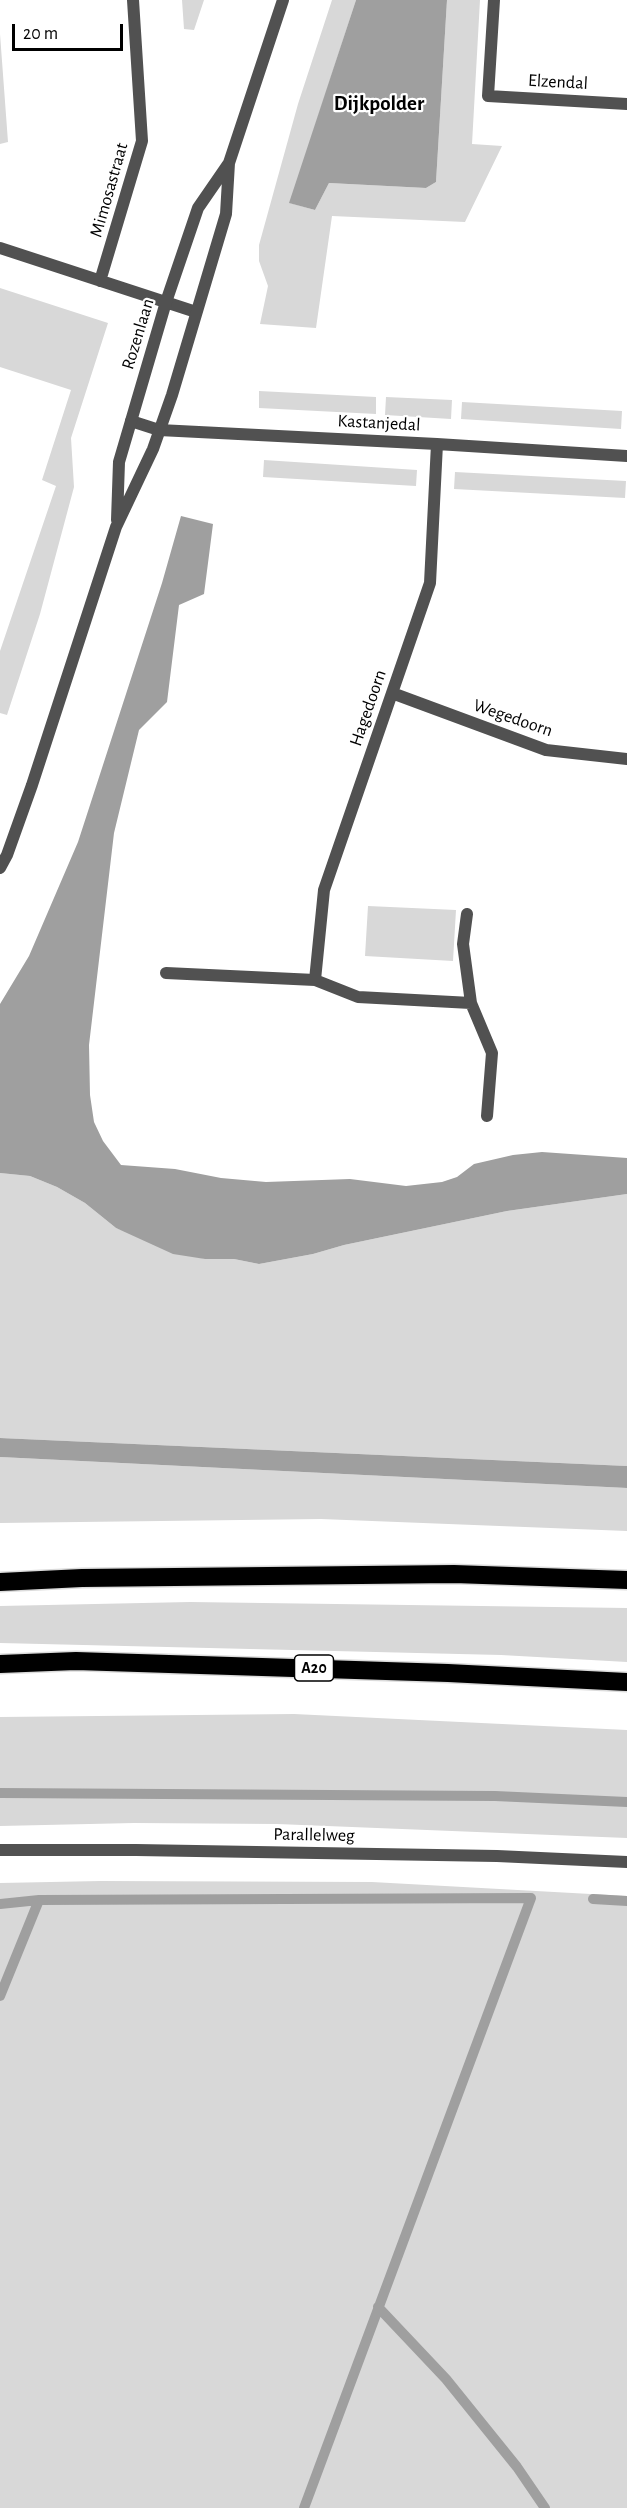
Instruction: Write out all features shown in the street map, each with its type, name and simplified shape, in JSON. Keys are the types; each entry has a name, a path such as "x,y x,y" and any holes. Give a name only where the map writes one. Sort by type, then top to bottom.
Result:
{"highway":[{"path":"0,1582 82,1578 442,1575 627,1580"},
{"name":"A20","path":"0,1664 76,1661 627,1682"}],"street":[{"name":"Mimosastraat","path":"100,281 142,141 134,0"},
{"name":"Rozenlaan","path":"0,868 7,855 32,785 116,527 153,449 172,395 226,214 229,163 283,0"},
{"name":"Elzendal","path":"494,0 488,96 627,104"},
{"name":"Rozenlaan","path":"116,527 119,462 166,302 198,208 229,163"},
{"path":"0,248 196,312"},
{"name":"Kastanjedal","path":"131,421 159,430 627,456"},
{"name":"Hagedoorn","path":"315,980 324,890 430,583 437,444"},
{"name":"Wegedoorn","path":"392,693 546,750 627,759"},
{"path":"467,914 463,944 471,1003 492,1053 488,1116"},
{"path":"166,974 315,980 358,997 471,1003"},
{"name":"Parallelweg","path":"0,1851 136,1850 474,1855 627,1862"}],"shaded area":[{"path":"182,0 204,0 194,30 184,29"},
{"path":"332,0 356,0 290,203 315,210 329,183 426,188 436,182 447,0 480,0 472,144 502,146 465,222 332,216 316,328 260,324 268,286 259,261 259,245 298,104"},
{"path":"356,0 447,0 436,182 426,188 329,183 315,210 289,203"},
{"path":"0,34 8,142 0,144"},
{"path":"0,288 108,323 71,438 74,487 40,614 7,715 0,713 0,651 56,486 42,480 71,390 0,367"},
{"path":"259,391 376,397 376,414 259,408"},
{"path":"386,397 452,400 451,419 385,415"},
{"path":"462,402 622,411 621,429 461,419"},
{"path":"264,460 417,470 416,486 263,477"},
{"path":"455,472 626,481 625,498 454,489"},
{"path":"181,516 213,524 204,594 179,605 167,702 139,730 114,833 89,1045 90,1095 94,1122 103,1141 121,1165 175,1169 221,1178 266,1182 350,1179 406,1186 442,1182 457,1177 474,1164 513,1155 542,1152 627,1158 627,1194 507,1211 259,1264 234,1259 205,1259 173,1254 116,1228 85,1203 57,1187 30,1176 0,1173 0,1004 29,956 78,842 162,583"},
{"path":"368,906 456,910 453,961 365,956"},
{"path":"0,1173 30,1176 57,1187 85,1203 116,1228 205,1259 234,1259 259,1264 507,1211 627,1194 627,1466 0,1438"},
{"path":"0,1438 627,1466 627,1488 0,1457"},
{"path":"0,1457 627,1488 627,1531 321,1519 0,1523"},
{"path":"190,1602 627,1608 627,1662 501,1655 0,1643 0,1606"},
{"path":"294,1714 627,1730 627,1838 277,1824 134,1823 0,1826 0,1717"},
{"path":"372,1882 627,1896 627,2508 0,2508 0,1883"}],"waterway":[{"path":"0,1793 495,1796 627,1802"},
{"path":"0,1996 39,1900 531,1898 304,2508"},
{"path":"593,1899 627,1901"},
{"path":"0,1904 39,1900"},
{"path":"378,2307 446,2379 517,2467 545,2508"}],"district":[{"name":"Dijkpolder","path":"379,104"}]}
